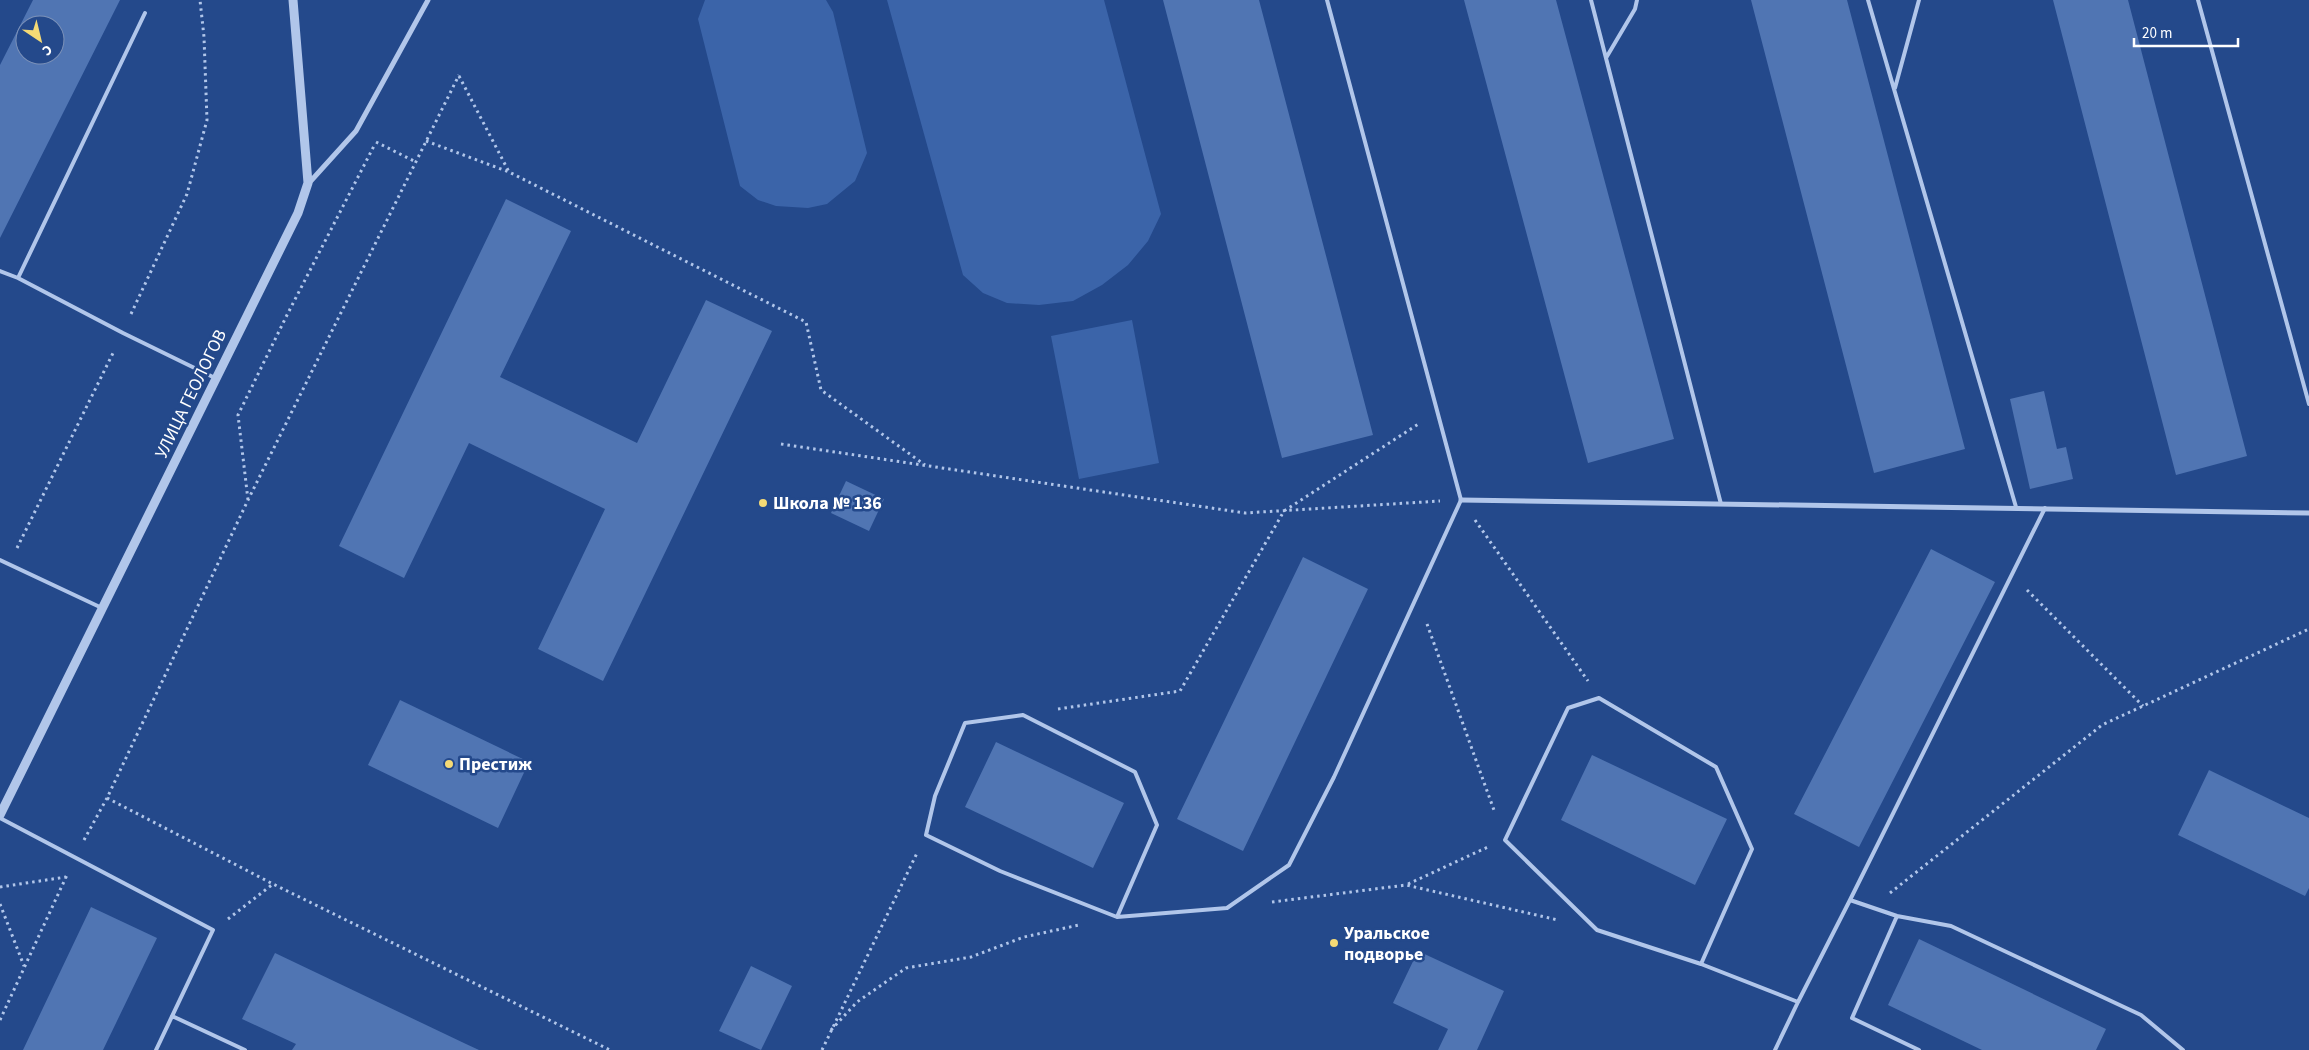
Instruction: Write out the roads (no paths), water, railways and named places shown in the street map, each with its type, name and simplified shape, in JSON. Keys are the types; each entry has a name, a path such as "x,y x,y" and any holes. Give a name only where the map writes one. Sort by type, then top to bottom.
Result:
{"street":[{"path":"292,0 308,183"},
{"name":"УЛИЦА ГЕОЛОГОВ","path":"0,816 298,213 308,183 356,132 428,0"},
{"path":"1461,500 2016,507 2309,513"}],"lane":[{"path":"1117,917 1156,825 1135,772 1023,715 965,723 935,796 926,834 1000,871 1117,917 1227,908 1289,865 1334,776 1461,500 1327,0"},
{"path":"1591,0 1721,504"},
{"path":"1606,58 1635,9 1637,0"},
{"path":"1868,0 2016,507"},
{"path":"1894,88 1919,0"},
{"path":"2198,0 2309,404"},
{"path":"18,278 145,13"},
{"path":"0,271 18,278 123,333 216,378"},
{"path":"1774,1050 2045,508"},
{"path":"0,560 102,608"},
{"path":"1701,964 1752,849 1716,767 1599,698 1568,708 1505,840 1597,930 1701,964 1798,1002"},
{"path":"0,816 213,930 156,1050"},
{"path":"1850,900 1897,916 1951,926 2141,1015 2183,1050"},
{"path":"1897,916 1852,1018 1919,1050"},
{"path":"172,1016 245,1050"}],"place":[{"name":"Школа № 136","path":"763,503"},
{"name":"Престиж","path":"449,764"},
{"name":"Уральское подворье","path":"1334,943"}]}
